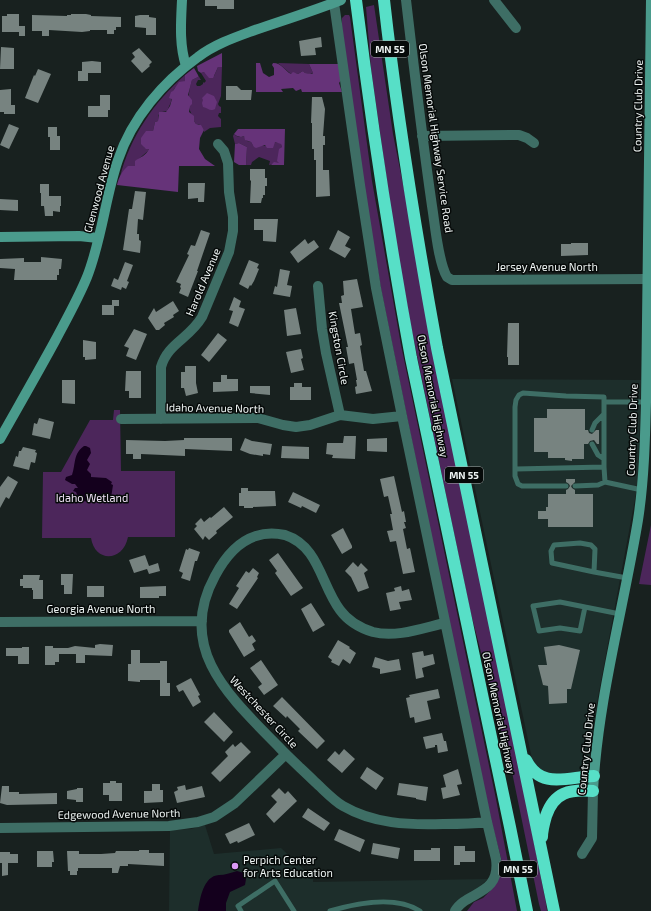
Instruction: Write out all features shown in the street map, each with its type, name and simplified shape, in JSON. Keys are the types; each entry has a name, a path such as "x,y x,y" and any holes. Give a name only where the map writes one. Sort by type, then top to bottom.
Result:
{"highway":[{"name":"Olson Memorial Highway","path":"356,0 373,131 410,350 510,827 526,911"},
{"name":"Olson Memorial Highway","path":"384,0 401,132 427,292 554,911"},
{"path":"522,750 529,766 535,774 539,776 557,779 594,776"},
{"path":"542,851 542,833 548,810 553,802 566,792 579,790 593,791"}],"street":[{"path":"182,0 181,42 182,53 186,66"},
{"name":"Olson Memorial Highway Service Road","path":"406,0 422,136 442,263 447,277"},
{"path":"494,0 516,28"},
{"name":"Country Club Drive","path":"582,854 592,838 594,776 602,700 627,578 648,458 646,402 651,0"},
{"path":"338,1 360,185 376,288 445,623 497,864 495,875 488,886 459,904 455,911"},
{"name":"Glenwood Avenue","path":"0,439 3,426 51,348 82,288 91,266 115,171 122,150 129,134 142,112 156,94 186,66 200,56 227,41 338,1"},
{"path":"422,136 519,136 527,138 534,143"},
{"name":"Harold Avenue","path":"161,419 161,367 163,361 168,351 188,335 200,321 206,310 232,245 234,225 229,192 228,163 224,151 218,144"},
{"path":"0,237 79,236 98,238"},
{"name":"Jersey Avenue North","path":"447,277 452,280 648,279"},
{"name":"Kingston Circle","path":"318,286 326,353 340,415"},
{"name":"Idaho Avenue North","path":"121,419 258,418 283,426 296,427 310,425 340,415 373,419 402,416"},
{"name":"Westchester Circle","path":"445,623 394,633 373,632 361,627 349,620 339,610 317,564 304,546 288,536 274,533 248,539 236,548 225,560 208,591 202,621 206,654 220,682 247,714 286,754 343,806 386,822 405,824 487,822"},
{"name":"Georgia Avenue North","path":"0,622 202,621"},
{"name":"Edgewood Avenue North","path":"0,828 169,826 198,822 214,817 235,803 286,754"},
{"path":"463,911 469,899"}],"lane":[{"path":"566,486 522,486 516,481 515,407 516,400 519,395 523,393 529,392 566,396 604,397 605,482"},
{"path":"604,402 646,402"},
{"path":"592,430 595,423 604,414"},
{"path":"592,444 598,455 604,459"},
{"path":"516,469 604,468"},
{"path":"575,486 598,485 605,482 642,490"},
{"path":"594,572 595,549 591,545 580,543 554,545 551,552 552,563 594,572 627,578"},
{"path":"585,607 580,631 560,628 539,631 533,606 560,602 585,607 620,614"},
{"path":"241,911 238,906 276,881 294,911"},
{"path":"330,911 352,909 375,903 394,902 404,904 420,911"}],"shaded area":[{"path":"222,53 222,67 218,67 213,78 209,78 204,72 201,73 198,71 197,66"},
{"path":"256,63 260,63 263,73 269,77 274,75 273,63 281,66 291,74 293,72 298,74 303,71 305,73 312,74 313,73 309,64 339,64 341,80 339,83 342,92 302,92 301,89 296,91 293,88 281,89 283,92 256,92"},
{"path":"194,68 198,77 192,80 188,95 192,100 189,112 194,116 194,121 196,124 201,125 204,130 200,138 199,149 205,159 215,166 179,166 178,192 117,185 124,170 128,166 135,166 135,161 145,155 148,151 149,149 146,149 141,144 141,138 146,131 153,131 155,122 158,121 159,112 166,112 170,106 172,99 169,98 171,92 179,82 185,81 185,75"},
{"path":"207,93 214,96 217,102 215,109 213,110 203,107 202,98"},
{"path":"238,129 285,129 284,165 271,165 274,162 279,163 277,161 279,149 282,147 281,144 275,142 273,148 267,148 265,145 256,148 251,142 245,140 244,136 241,137 234,134"},
{"path":"239,143 247,147 246,165 239,165 234,162 235,144"},
{"path":"452,379 641,380 638,483 598,697 589,760 584,769 576,772 552,776 537,769 532,759"},
{"path":"84,446 90,448 91,453 87,460 90,464 87,470 91,474 91,477 106,478 112,482 111,498 94,496 93,501 83,501 81,495 78,497 76,492 73,491 75,488 78,488 75,484 65,480 66,477 72,475 76,456 80,449"},
{"name":"Perpich Center for Arts Education","path":"205,825 214,854 281,848 313,878 313,882 488,879 452,911 169,911 170,830 191,829"},
{"path":"237,871 244,873 246,879 245,885 230,892 226,903 226,911 198,911 203,889 209,879 214,876"}],"green space":[{"path":"374,5 393,134 547,911 541,911 539,904 512,772 470,610 411,327 394,231 371,69 366,7"},
{"path":"345,15 349,15 350,17 372,181 401,345 496,799 517,911 467,911 474,902 483,898 497,882 502,868 501,858 492,824 453,643 381,289 363,182 342,28 342,18"},
{"path":"278,63 309,64 313,73 305,73 303,71 298,74 291,74"},
{"path":"218,67 222,67 221,96 218,104 221,107 221,113 219,113 218,116 221,119 221,127 210,128 204,132 199,124 196,124 194,121 190,110 188,100 192,80 198,77 198,75 201,80 198,80 196,84 197,86 200,86 206,81 201,73 204,72 214,76"},
{"path":"185,75 185,81 174,89 167,111 158,115 158,121 155,122 153,131 150,132 144,147 149,149 148,151 135,162 136,166 123,172 120,177 130,148 145,121 163,97"},
{"path":"234,134 239,137 244,136 247,141 251,142 253,145 266,146 274,142 281,143 282,147 279,152 279,163 269,165 270,161 259,157 252,162 251,165 246,165 247,147 239,143 235,144"},
{"name":"Idaho Wetland","path":"114,410 120,410 121,471 175,471 175,537 128,537 121,551 115,555 109,556 98,552 91,538 42,538 43,472 61,472 90,420 113,420"},
{"path":"651,525 651,585 639,584"}],"building":[{"path":"205,0 234,0 234,9 217,9 217,6 205,6"},
{"path":"7,14 19,14 19,26 25,26 25,36 19,36 19,32 2,32 2,16 7,16"},
{"path":"71,14 121,17 121,27 116,27 114,34 107,34 107,30 90,30 82,32 49,30 49,36 42,36 42,31 32,31 32,15 67,16"},
{"path":"149,15 149,17 156,18 156,35 146,35 146,28 135,27 135,16"},
{"path":"321,37 322,47 315,48 316,55 301,56 299,41"},
{"path":"1,47 14,48 14,69 0,69"},
{"path":"139,48 152,62 149,65 150,66 142,73 131,61 135,57 132,53"},
{"path":"82,62 101,62 101,73 88,73 88,81 78,81 78,71 82,71"},
{"path":"38,69 51,74 38,103 25,98"},
{"path":"226,86 237,86 241,90 252,90 251,100 226,100"},
{"path":"11,89 11,105 15,105 15,114 4,114 4,112 0,112 0,90"},
{"path":"100,95 110,95 110,110 108,110 108,117 88,117 88,106 100,106"},
{"path":"312,97 322,97 325,109 323,170 329,170 330,196 316,197 316,160 314,160 314,149 312,149"},
{"path":"9,124 19,128 9,149 0,145"},
{"path":"48,127 57,127 57,136 60,136 60,150 50,150"},
{"path":"250,169 265,169 267,186 265,186 265,195 263,195 261,203 250,203"},
{"path":"188,183 205,183 204,202 198,202 198,198 188,199"},
{"path":"40,184 49,184 49,196 61,196 60,212 53,211 53,216 45,216 44,206 41,206"},
{"path":"135,191 146,192 143,220 138,219 137,234 139,234 139,240 141,241 140,253 123,250 129,209 132,209"},
{"path":"0,199 18,200 18,211 0,210"},
{"path":"254,219 278,219 276,242 263,241 263,230 254,230"},
{"path":"201,230 210,233 188,297 179,293 181,284 176,282 189,255 187,254 191,245 195,246"},
{"path":"338,230 350,237 345,246 351,249 345,258 329,249"},
{"path":"305,239 308,244 314,240 319,247 298,263 290,252"},
{"path":"588,243 588,255 561,256 561,244"},
{"path":"41,257 62,259 61,269 59,269 57,280 14,280 15,269 0,268 0,259 24,258 24,262 41,262"},
{"path":"249,260 259,264 257,268 259,269 254,281 248,289 239,284"},
{"path":"125,262 133,265 127,281 129,282 126,289 122,287 121,290 111,286 114,278 118,280"},
{"path":"280,269 290,271 287,285 292,286 290,297 273,294 275,286 277,287"},
{"path":"357,279 363,307 351,309 355,334 360,333 362,345 360,346 364,371 366,371 372,391 356,394 355,387 357,386 357,380 354,363 349,364 346,347 348,347 339,303 342,303 341,296 344,295 343,281"},
{"path":"234,297 241,301 239,307 245,309 238,327 229,323 233,311 229,310"},
{"path":"112,300 119,300 119,306 114,306 114,315 102,315 102,305 112,305"},
{"path":"173,301 179,311 173,315 174,317 164,323 165,325 159,330 156,330 148,318 154,308 156,312"},
{"path":"296,308 301,334 287,336 284,310"},
{"path":"508,323 519,323 519,365 508,365"},
{"path":"134,329 147,334 136,360 126,356 129,348 124,346"},
{"path":"218,333 227,340 209,362 201,355"},
{"path":"83,340 96,342 96,359 85,360 85,357 83,357"},
{"path":"301,349 303,358 301,359 304,370 291,373 286,352"},
{"path":"185,366 196,366 196,383 198,393 186,396 184,388 181,388 181,372 185,372"},
{"path":"126,371 141,371 141,398 129,398 129,391 125,391"},
{"path":"221,375 227,375 227,379 238,379 238,391 213,392 213,382 221,382"},
{"path":"62,380 75,380 75,404 62,403"},
{"path":"294,383 302,383 302,387 311,387 311,400 290,400 290,387 294,387"},
{"path":"250,386 270,386 270,395 250,393"},
{"path":"547,409 585,409 585,430 588,430 589,433 592,434 596,430 599,430 599,444 597,444 594,440 590,441 588,444 584,444 584,459 572,459 572,461 565,460 565,458 548,458 548,452 534,452 534,418 547,418"},
{"path":"39,418 54,422 50,439 32,435 34,423 37,424"},
{"path":"344,436 356,436 355,459 332,458 333,455 326,454 327,443 343,443"},
{"path":"184,438 232,438 232,451 185,449 185,456 141,454 141,459 133,459 133,454 126,454 126,440 165,441 184,440"},
{"path":"245,438 252,441 272,444 270,455 263,454 263,456 250,454 240,450"},
{"path":"387,438 387,452 367,451 367,439"},
{"path":"282,446 309,447 309,459 281,458"},
{"path":"23,447 36,450 35,452 37,453 35,463 31,462 29,470 13,466 16,456 18,457 19,451 21,451"},
{"path":"8,476 18,482 9,499 6,497 0,508 0,487"},
{"path":"394,476 402,512 404,511 406,522 404,522 406,528 403,529 407,549 410,548 415,572 403,574 396,541 390,542 387,531 393,530 390,514 392,514 388,496 384,497 380,479"},
{"path":"566,479 575,479 575,482 571,486 575,490 575,494 593,494 593,527 548,527 548,519 538,519 538,511 546,511 546,507 548,507 548,494 566,494 566,490 570,486 566,482"},
{"path":"241,488 248,488 248,491 275,491 276,506 244,508 244,506 239,506 239,493 241,493"},
{"path":"293,492 320,505 316,513 302,506 301,508 288,502"},
{"path":"224,507 233,517 216,531 217,533 209,540 205,536 203,540 194,529 197,526 195,524 201,518 204,522 210,517 211,518"},
{"path":"343,528 352,548 342,554 331,535"},
{"path":"189,548 200,552 197,561 195,561 190,581 181,578 183,573 179,571 186,549 188,550"},
{"path":"278,553 303,588 291,596 275,573 277,571 269,560"},
{"path":"145,555 149,566 158,563 160,571 149,574 147,569 134,573 129,560"},
{"path":"353,562 358,567 361,563 368,570 364,573 369,588 358,592 351,577 345,571"},
{"path":"253,568 259,573 258,578 237,609 229,604 239,588 236,586 246,571 249,573"},
{"path":"61,574 73,574 72,594 64,594 64,585 61,585"},
{"path":"23,575 40,575 39,580 43,580 43,599 33,599 32,588 23,588 23,586 20,586 20,579 23,579"},
{"path":"87,586 104,586 104,597 87,597"},
{"path":"166,586 166,596 159,596 159,598 140,598 140,587"},
{"path":"401,586 402,591 409,589 412,600 399,602 401,609 390,611 386,593 395,591 394,588"},
{"path":"311,603 325,625 313,632 301,609"},
{"path":"240,622 249,637 252,635 256,641 252,644 255,650 244,657 229,632 229,630"},
{"path":"338,640 350,647 349,648 356,653 350,664 343,659 339,666 331,662 332,660 328,657"},
{"path":"95,645 113,645 112,656 85,655 85,663 76,663 76,654 59,654 59,662 55,662 55,665 45,665 45,646 53,646 53,648 68,648 75,646 95,648"},
{"path":"559,645 580,650 571,689 567,689 567,703 549,704 548,686 543,685 538,665 547,665 544,647"},
{"path":"29,647 29,664 18,664 18,656 6,656 6,648"},
{"path":"131,650 140,650 140,663 160,663 160,661 167,661 167,683 170,683 170,696 160,696 160,680 140,680 140,682 128,681 128,664 131,664"},
{"path":"423,651 424,656 433,654 435,664 422,668 424,677 416,679 412,653"},
{"path":"375,657 388,661 399,659 401,670 380,674 380,669 372,667"},
{"path":"261,660 278,685 264,695 258,687 262,684 250,668"},
{"path":"191,678 200,695 198,696 201,702 193,707 183,690 179,692 176,686"},
{"path":"438,689 440,698 427,701 431,719 415,723 414,717 410,718 406,698 410,697 409,695"},
{"path":"282,697 325,741 317,749 298,731 300,729 287,716 286,718 273,706"},
{"path":"214,712 233,732 224,742 204,722"},
{"path":"442,733 444,741 446,741 448,751 438,753 437,745 426,749 423,737"},
{"path":"241,742 251,752 220,782 211,773 228,756 225,752 233,744 235,747"},
{"path":"344,749 355,759 342,773 327,760 335,751 339,755"},
{"path":"367,767 384,778 376,790 360,778"},
{"path":"458,769 462,784 457,785 460,795 443,799 441,788 446,787 443,775"},
{"path":"110,781 122,783 122,801 109,801 109,795 103,795 103,783 110,783"},
{"path":"399,783 428,787 426,801 397,795"},
{"path":"152,784 160,784 160,790 163,790 163,802 144,803 144,791 152,791"},
{"path":"185,785 186,790 202,786 205,797 177,803 174,792 178,790 177,787"},
{"path":"2,786 9,786 9,792 19,792 19,794 57,793 57,804 7,805 0,803"},
{"path":"83,788 83,802 76,802 76,800 67,799 67,791"},
{"path":"279,788 285,794 288,791 297,801 274,823 266,814 277,802 271,796"},
{"path":"308,808 330,823 324,831 302,817"},
{"path":"249,823 255,835 238,843 237,841 230,844 225,834"},
{"path":"339,829 365,840 360,852 334,840"},
{"path":"373,843 400,848 398,859 371,854"},
{"path":"454,846 465,846 465,851 475,851 475,862 460,862 460,865 454,865"},
{"path":"431,848 440,848 440,861 414,861 414,850 431,850"},
{"path":"149,850 149,853 164,853 164,866 128,864 128,866 120,866 118,873 112,873 112,868 78,868 77,875 70,875 70,871 68,871 67,851 79,851 79,854 101,854 115,853 116,851"},
{"path":"37,851 53,851 54,862 52,862 52,867 37,867"},
{"path":"0,852 18,854 18,863 8,863 8,875 2,876"}],"place":[{"name":"Perpich Center for Arts Education","path":"235,866"}]}
